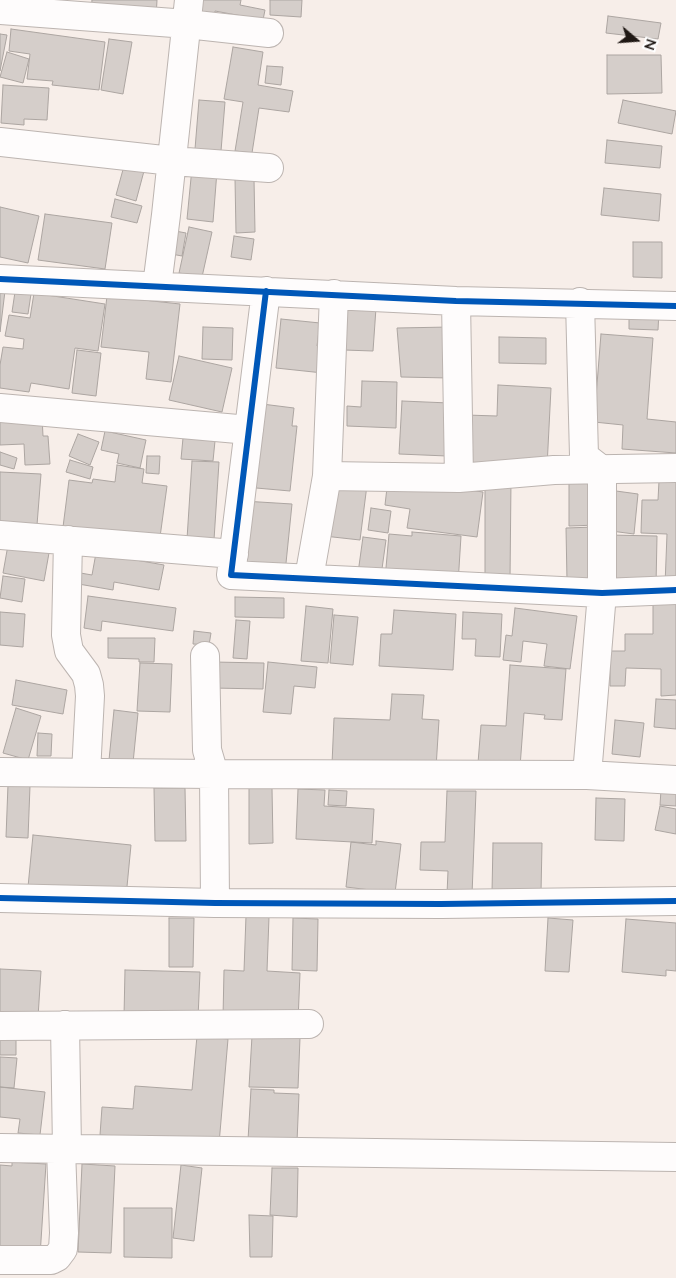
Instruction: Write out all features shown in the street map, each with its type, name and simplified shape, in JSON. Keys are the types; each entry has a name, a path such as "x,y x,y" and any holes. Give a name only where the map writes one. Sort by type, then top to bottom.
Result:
{"street":[{"path":"0,10 188,12 269,33"},
{"path":"157,286 188,12"},
{"path":"0,142 172,161 269,168"},
{"path":"0,279 456,300 676,306"},
{"path":"266,291 231,575 602,593 676,590"},
{"path":"309,578 327,476 334,294"},
{"path":"456,300 459,478"},
{"path":"580,302 584,456 602,470"},
{"path":"0,408 249,430"},
{"path":"327,476 459,478 554,470 676,468"},
{"path":"587,775 602,593 602,470"},
{"path":"0,535 234,554"},
{"path":"68,540 66,635 69,651 86,674 89,685 86,773"},
{"path":"205,656 207,750 214,774 215,903"},
{"path":"0,772 587,775 676,780"},
{"path":"0,898 215,903 441,904 676,900"},
{"path":"0,1026 308,1024"},
{"path":"0,1260 51,1260 58,1257 63,1249 65,1025"},
{"path":"0,1148 676,1157"}],"building":[{"path":"92,0 157,0 156,18 91,13"},
{"path":"193,0 241,0 240,5 265,10 263,20 215,11 214,19 190,14"},
{"path":"270,0 302,0 301,17 270,15"},
{"path":"608,16 661,23 658,39 606,33"},
{"path":"11,29 105,42 99,90 52,85 53,81 27,79 30,54 9,51"},
{"path":"0,34 7,35 0,71"},
{"path":"109,39 132,42 123,94 101,90"},
{"path":"233,47 263,52 258,85 293,91 289,112 259,108 252,153 235,151 243,102 224,99"},
{"path":"7,52 29,59 23,83 0,77"},
{"path":"607,55 661,55 662,93 607,94"},
{"path":"267,66 283,67 281,85 265,83"},
{"path":"3,85 49,88 47,120 24,119 24,125 1,123"},
{"path":"199,100 225,102 221,151 195,149"},
{"path":"623,100 676,111 672,134 618,123"},
{"path":"607,140 662,146 660,168 605,163"},
{"path":"124,166 144,171 136,201 116,195"},
{"path":"192,168 217,171 213,222 187,219"},
{"path":"254,178 255,232 236,233 235,179"},
{"path":"604,188 661,194 659,221 601,215"},
{"path":"115,199 142,206 137,223 111,217"},
{"path":"0,207 39,216 28,263 0,257"},
{"path":"45,214 112,223 105,269 38,260"},
{"path":"189,227 212,232 202,277 179,273"},
{"path":"170,230 186,233 182,256 166,253"},
{"path":"234,236 254,239 251,260 231,257"},
{"path":"633,242 662,242 662,278 633,277"},
{"path":"0,290 5,291 0,332"},
{"path":"15,292 31,294 28,314 12,312"},
{"path":"34,293 105,304 98,351 75,348 69,389 31,383 29,392 0,388 0,365 3,347 23,349 24,339 5,336 9,315 30,318"},
{"path":"107,296 180,304 171,382 146,379 149,352 101,347"},
{"path":"346,307 376,308 373,351 344,350"},
{"path":"629,310 659,311 658,330 629,329"},
{"path":"281,319 320,323 317,346 326,347 323,373 276,368"},
{"path":"203,327 233,328 232,360 202,359"},
{"path":"450,327 449,378 401,377 397,328"},
{"path":"601,334 653,338 647,419 676,422 676,453 622,449 623,425 594,422"},
{"path":"499,337 546,338 546,364 499,363"},
{"path":"77,350 101,353 96,396 72,393"},
{"path":"179,356 232,368 222,412 169,400"},
{"path":"362,381 397,382 396,428 347,426 347,406 361,407"},
{"path":"498,385 551,388 547,467 463,462 466,415 497,416"},
{"path":"402,401 449,403 447,456 399,454"},
{"path":"254,403 294,408 292,426 297,426 290,491 245,487"},
{"path":"42,416 43,436 48,436 50,464 25,465 24,444 0,445 0,418"},
{"path":"105,431 146,440 140,468 117,463 119,454 101,450"},
{"path":"78,434 99,442 90,465 69,456"},
{"path":"183,438 215,441 213,461 181,459"},
{"path":"0,452 17,458 14,469 0,465"},
{"path":"147,456 160,456 159,474 146,473"},
{"path":"70,460 93,467 90,479 66,472"},
{"path":"192,461 219,462 214,540 187,539"},
{"path":"117,465 144,469 142,483 167,486 160,537 63,527 69,480 92,483 93,479 115,482"},
{"path":"0,472 41,474 37,525 0,523"},
{"path":"569,474 597,476 598,525 569,526"},
{"path":"388,479 483,492 477,537 407,528 410,509 385,505"},
{"path":"485,480 511,480 510,580 485,580"},
{"path":"331,481 367,485 360,540 324,536"},
{"path":"659,481 676,481 676,585 665,585 667,534 641,533 642,500 658,500"},
{"path":"616,491 638,494 634,534 611,531"},
{"path":"243,501 292,504 285,573 237,570"},
{"path":"371,508 391,511 388,533 368,530"},
{"path":"595,527 597,580 567,581 566,528"},
{"path":"412,532 461,536 458,584 385,579 389,534 412,536"},
{"path":"609,535 657,536 656,586 608,585"},
{"path":"363,537 386,540 381,576 358,573"},
{"path":"8,545 49,553 44,581 3,573"},
{"path":"96,553 164,565 159,590 114,582 113,590 67,582 69,571 92,575"},
{"path":"3,576 25,579 22,602 0,598"},
{"path":"653,592 676,592 676,695 661,696 661,669 626,668 625,686 610,686 610,651 625,651 625,634 653,634"},
{"path":"88,596 176,608 173,631 102,621 101,631 84,628"},
{"path":"235,597 284,598 284,618 235,617"},
{"path":"306,606 333,609 328,663 301,661"},
{"path":"515,608 577,616 570,669 544,666 547,644 523,641 521,662 503,660 506,635 512,636"},
{"path":"394,610 456,614 453,670 379,666 381,634 392,634"},
{"path":"0,612 25,614 23,647 0,645"},
{"path":"463,612 502,614 500,657 475,656 476,639 462,639"},
{"path":"334,615 358,617 353,665 330,663"},
{"path":"236,620 250,621 247,659 233,658"},
{"path":"194,631 211,633 209,645 193,644"},
{"path":"108,638 155,638 154,662 139,662 139,659 108,658"},
{"path":"213,662 264,663 263,689 212,688"},
{"path":"268,662 317,667 315,688 294,686 291,714 263,712"},
{"path":"140,663 172,664 170,712 137,711"},
{"path":"510,665 566,669 562,720 544,719 545,715 524,713 520,767 478,763 481,725 506,726"},
{"path":"16,680 67,690 63,714 12,705"},
{"path":"392,694 424,695 422,719 439,720 436,768 332,764 334,718 390,720"},
{"path":"656,699 676,700 676,729 654,727"},
{"path":"16,708 41,716 28,760 3,753"},
{"path":"114,710 138,713 133,763 109,760"},
{"path":"615,720 644,723 640,757 612,754"},
{"path":"38,733 52,734 51,756 37,756"},
{"path":"8,785 30,786 28,838 6,837"},
{"path":"154,788 185,788 186,841 155,841"},
{"path":"249,788 272,788 273,843 249,844"},
{"path":"298,789 325,790 324,806 374,809 372,843 296,839"},
{"path":"329,790 347,791 346,806 328,805"},
{"path":"661,790 676,792 676,806 660,805"},
{"path":"447,791 476,791 472,895 447,894 448,871 420,870 421,842 445,842"},
{"path":"596,798 625,799 624,841 595,840"},
{"path":"660,806 676,809 676,834 655,830"},
{"path":"33,835 131,845 126,897 28,887"},
{"path":"376,841 401,844 395,893 346,887 351,842 376,845"},
{"path":"493,843 542,843 541,893 492,892"},
{"path":"246,916 269,917 267,971 300,973 298,1021 223,1017 224,970 244,971"},
{"path":"169,918 194,918 193,967 169,967"},
{"path":"293,918 318,919 317,971 292,970"},
{"path":"548,918 573,920 569,972 545,971"},
{"path":"626,919 676,923 676,971 666,970 666,976 622,972"},
{"path":"0,969 41,971 38,1017 0,1014"},
{"path":"125,970 200,972 198,1018 124,1016"},
{"path":"0,1036 16,1037 16,1055 0,1055"},
{"path":"197,1036 228,1039 219,1144 100,1135 102,1107 133,1109 135,1086 192,1090"},
{"path":"252,1036 300,1038 298,1088 249,1087"},
{"path":"0,1057 17,1058 14,1088 0,1087"},
{"path":"0,1087 45,1092 40,1135 18,1133 20,1119 0,1117"},
{"path":"251,1089 274,1090 274,1093 299,1094 297,1142 248,1140"},
{"path":"12,1162 46,1164 40,1256 0,1254 0,1165 12,1166"},
{"path":"82,1164 115,1166 111,1253 78,1252"},
{"path":"181,1165 202,1168 194,1241 173,1238"},
{"path":"272,1168 298,1168 297,1217 270,1215"},
{"path":"124,1208 172,1208 172,1258 124,1257"},
{"path":"249,1215 273,1216 272,1257 250,1257"}],"cycle path":[{"path":"0,279 456,301 676,306"},
{"path":"266,291 231,575 602,593 676,590"},
{"path":"0,898 215,903 441,904 676,901"}]}
